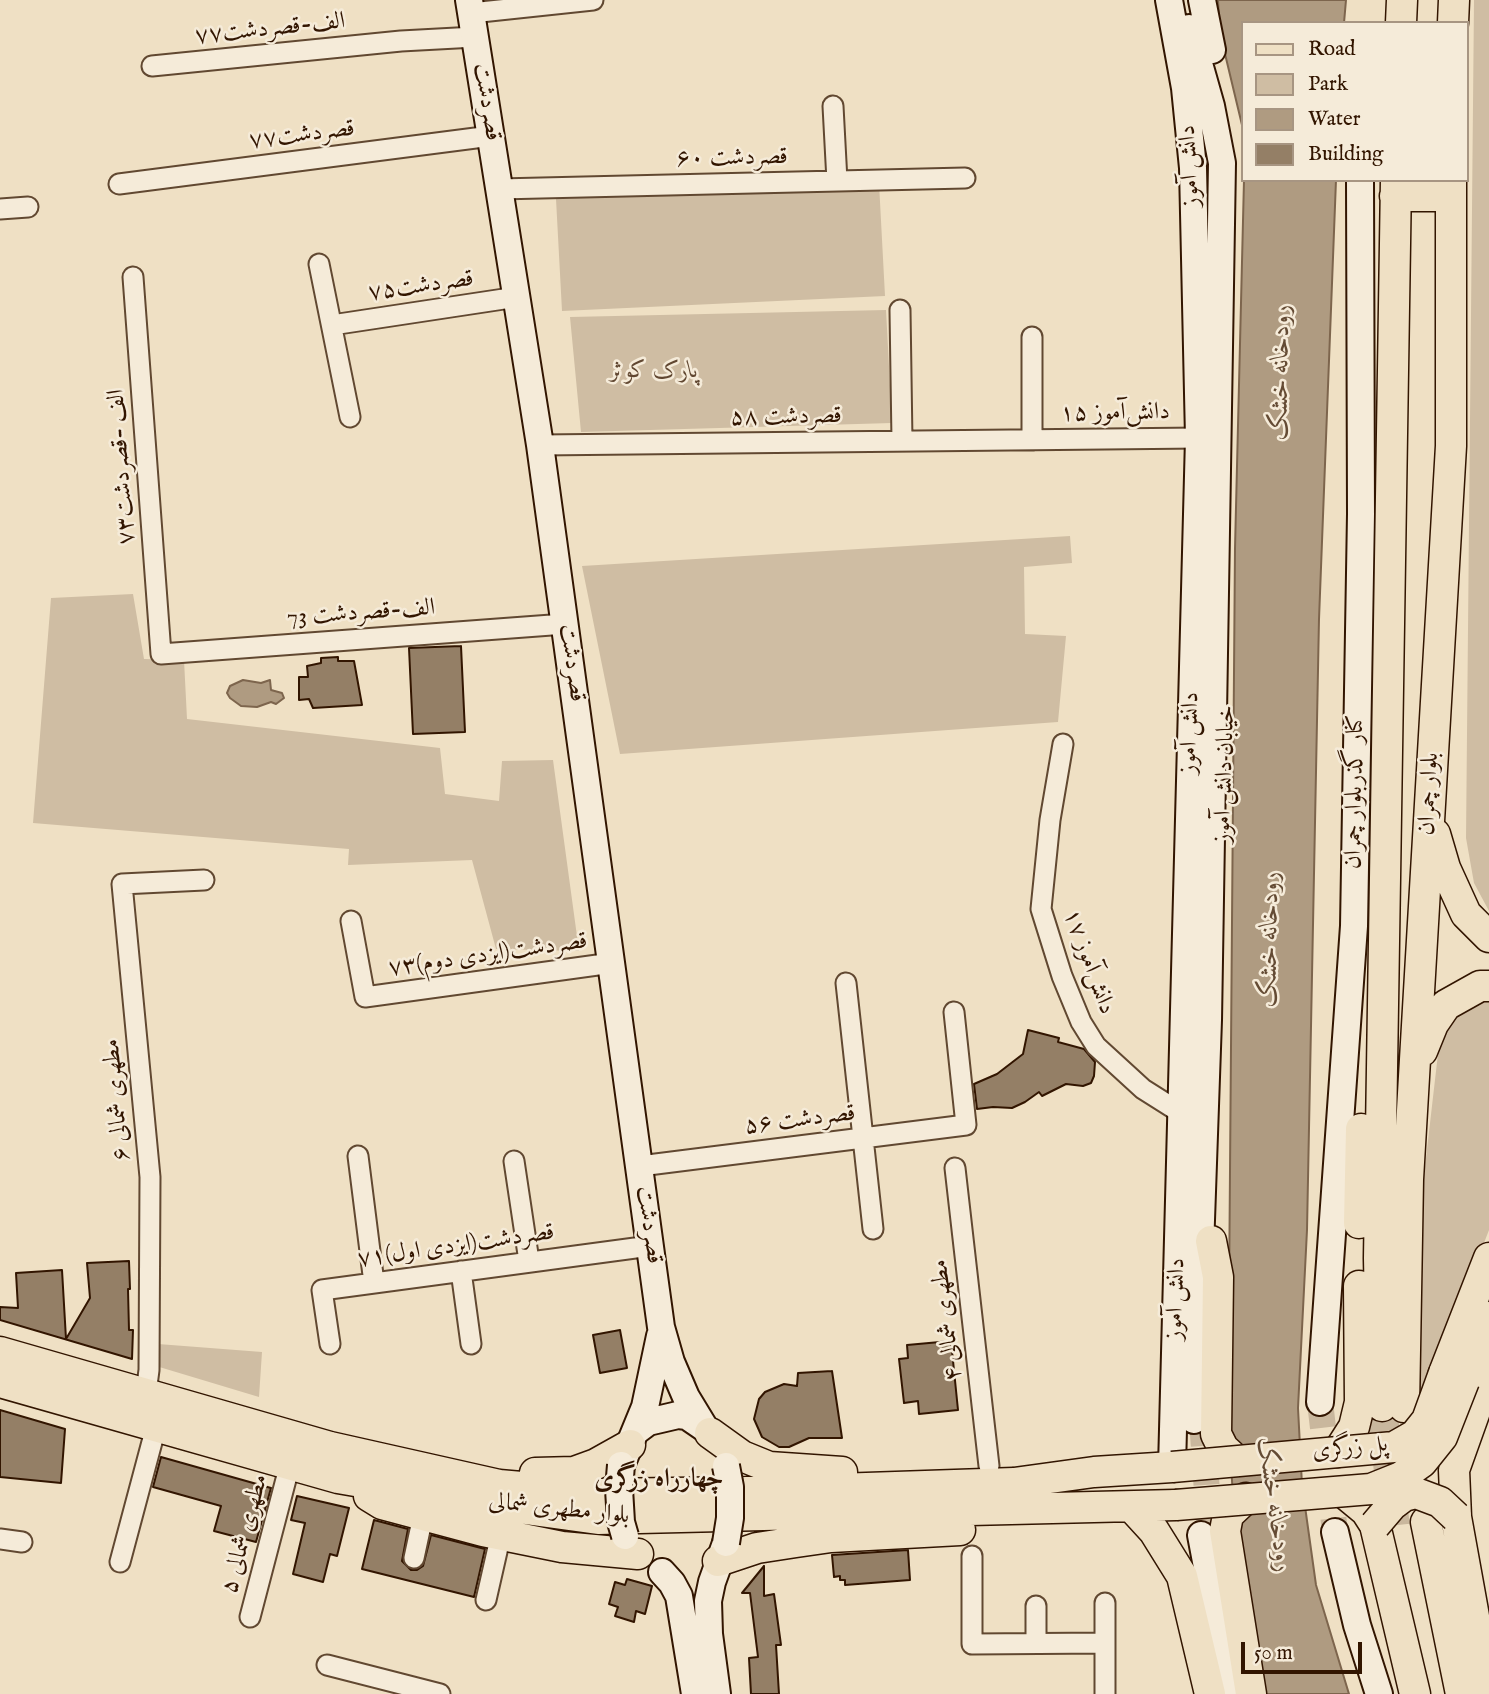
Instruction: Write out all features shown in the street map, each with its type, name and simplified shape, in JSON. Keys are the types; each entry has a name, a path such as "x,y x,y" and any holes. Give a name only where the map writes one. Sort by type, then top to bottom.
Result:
{"main road":[{"name":"دانش آموز","path":"1169,0 1185,88 1193,168 1199,438 1172,1467"},
{"name":"دانش آموز","path":"1180,0 1223,127"},
{"name":"دانش آموز","path":"1202,0 1223,127"},
{"path":"1391,21 1400,0"},
{"path":"1400,0 1401,21"},
{"path":"1453,21 1454,0"},
{"name":"قصردشت","path":"472,17 540,445 662,1327"},
{"name":"خیابان دانش آموز","path":"1211,1241 1228,679 1234,161 1223,127"},
{"name":"خیابان دانش آموز","path":"1204,1417 1203,1192 1215,700 1223,127"},
{"name":"کنار گذربلوار چمران","path":"1320,1402 1354,926 1361,514 1360,182"},
{"path":"1395,188 1450,188"},
{"name":"بلوار چمران","path":"1395,188 1379,1258 1393,1407 1416,1067 1451,446 1450,188"},
{"path":"1429,804 1444,868 1466,915 1489,937"},
{"path":"1338,1451 1354,1427 1360,1402 1359,1174 1371,856 1385,805"},
{"path":"1416,1067 1433,1024 1446,1005 1480,986 1489,986"},
{"path":"1211,1241 1218,1277 1204,1417 1223,1448 1236,1460"},
{"path":"1488,1694 1457,1517 1454,1470 1466,1375 1489,1258"},
{"path":"1466,1375 1489,1317"},
{"path":"662,1327 670,1362 686,1397 723,1454 730,1487 730,1518 708,1601 709,1634 717,1694"},
{"path":"662,1327 645,1407 629,1447 620,1511 631,1545 651,1567 662,1572 688,1578 703,1572 722,1552 831,1537 1020,1527 1099,1508"},
{"name":"بلوار مطهرى شمالى","path":"0,1352 330,1447 499,1485 600,1494 747,1492 1014,1483 1094,1472 1172,1467"},
{"name":"پل زرگری","path":"1172,1467 1394,1447 1415,1435 1466,1375"},
{"name":"پل زرگری","path":"1176,1505 1371,1489 1401,1477 1422,1462 1443,1437 1466,1375"},
{"name":"بلوار مطهرى شمالى","path":"0,1381 338,1478 489,1504 598,1519 1176,1505"},
{"path":"330,1447 385,1440 489,1467 538,1474 574,1472 629,1447 648,1422 678,1415 687,1416 707,1429 742,1457 769,1467 831,1472 989,1466 1094,1472"},
{"path":"338,1478 382,1504 501,1534 562,1547 631,1545"},
{"path":"1343,1492 1385,1527 1435,1694"},
{"path":"1415,1694 1385,1527 1392,1505 1404,1496 1416,1493 1440,1502 1457,1517"},
{"path":"1212,1539 1225,1531 1228,1515 1246,1498"},
{"path":"1132,1507 1154,1531 1182,1576 1210,1694"},
{"path":"1426,1522 1461,1694"},
{"path":"1335,1532 1357,1625 1379,1694"},
{"path":"1212,1539 1231,1694"},
{"path":"1212,1539 1240,1694"},
{"path":"1212,1539 1251,1694"},
{"path":"662,1572 679,1596 695,1694"}],"street":[{"name":"۷۷الف-قصردشت","path":"152,66 401,41 472,17 593,0"},
{"path":"833,106 837,181"},
{"name":"قصردشت۷۷","path":"119,184 491,136"},
{"name":"۶۰ قصردشت","path":"499,189 965,178"},
{"path":"0,209 28,208"},
{"path":"319,264 350,417"},
{"name":"الف -قصردشت۷۳","path":"133,277 161,654"},
{"name":"قصردشت۷۵","path":"332,325 517,297"},
{"path":"900,310 902,441"},
{"path":"1032,337 1032,440"},
{"name":"دانش‌آموز ۱۵","path":"1032,440 1199,438"},
{"name":"قصردشت ۵۸","path":"540,445 1032,440"},
{"name":"73 الف-قصردشت","path":"161,654 565,624"},
{"name":"دانش‌آموز ۱۷","path":"1063,744 1050,820 1041,909 1062,976 1081,1022 1096,1046 1143,1089 1181,1113"},
{"name":"۶ مطهری شمالی","path":"146,1393 149,1370 150,1177 122,884 204,880"},
{"name":"۷۳قصردشت(ایزدی دوم)","path":"351,921 365,997 612,963"},
{"path":"846,983 873,1229"},
{"name":"۵۶ قصردشت","path":"640,1166 966,1125 954,1012"},
{"path":"358,1156 374,1283"},
{"path":"514,1161 529,1261"},
{"name":"۴ مطهری شمالی","path":"955,1168 989,1466"},
{"name":"۷۱قصردشت(ایزدی اول)","path":"330,1344 322,1290 650,1246"},
{"path":"461,1270 471,1344"},
{"path":"120,1562 156,1427"},
{"name":"۵ مطهری شمالی","path":"250,1617 290,1464"},
{"path":"414,1558 423,1516"},
{"path":"486,1600 501,1534"},
{"path":"0,1539 22,1542"},
{"path":"972,1556 972,1644 1105,1643"},
{"path":"1105,1604 1105,1694"},
{"path":"1035,1606 1036,1643"},
{"path":"327,1665 440,1694"}],"green space":[{"path":"1474,0 1489,0 1489,911 1474,883 1466,838"},
{"path":"879,183 885,296 562,311 556,199"},
{"name":"پارک کوثر","path":"886,310 892,423 581,432 570,317"},
{"path":"1070,536 1072,563 1024,567 1025,634 1066,636 1058,722 620,754 582,566"},
{"path":"133,594 144,659 184,660 187,719 440,748 445,794 499,801 502,761 553,760 579,951 496,949 472,860 348,865 349,849 33,823 51,598"},
{"path":"1489,998 1489,1230 1418,1414 1416,1245 1439,1045 1449,1019"},
{"path":"158,1344 262,1352 259,1397 156,1366"}],"water":[{"path":"1218,0 1346,0 1344,21 1240,21 1240,117 1220,33"},
{"name":"رودخانه خشک","path":"1244,182 1336,182 1319,619 1307,1230 1298,1408 1302,1485 1316,1585 1349,1694 1263,1694 1233,1496 1228,1420 1235,548"},
{"path":"243,680 261,683 270,680 271,690 282,693 284,698 276,704 271,702 257,707 241,706 227,693 230,686"}],"building":[{"path":"461,646 465,732 413,734 409,648"},
{"path":"338,657 338,661 354,661 362,705 313,708 309,699 299,700 299,677 308,677 307,666 321,663 321,658"},
{"path":"1028,1030 1059,1038 1058,1042 1084,1049 1095,1062 1091,1083 1083,1086 1066,1084 1042,1096 1039,1092 1012,1108 977,1109 974,1084 997,1074 1023,1054"},
{"path":"129,1261 129,1330 133,1330 132,1359 0,1320 0,1307 18,1308 16,1273 62,1270 66,1339 90,1298 87,1263"},
{"path":"620,1330 627,1368 600,1373 593,1335"},
{"path":"951,1341 958,1410 919,1414 918,1401 904,1403 899,1359 908,1358 907,1345"},
{"path":"832,1371 842,1438 809,1438 789,1447 779,1447 762,1437 754,1419 759,1399 765,1392 784,1384 797,1386 798,1373"},
{"path":"0,1410 65,1429 61,1483 0,1477"},
{"path":"161,1457 271,1488 256,1542 214,1531 221,1506 153,1487"},
{"path":"297,1496 349,1508 337,1556 330,1554 323,1582 293,1574 305,1523 291,1520"},
{"path":"374,1520 408,1529 402,1561 411,1570 423,1566 431,1535 485,1549 474,1597 362,1569"},
{"path":"908,1550 910,1580 845,1585 845,1580 840,1580 840,1576 834,1577 832,1555"},
{"path":"764,1566 764,1596 774,1594 781,1645 776,1645 779,1694 751,1694 749,1658 758,1657 750,1593 742,1593"},
{"path":"627,1579 652,1586 645,1614 636,1611 634,1622 615,1616 618,1607 609,1604 615,1582 625,1585"}],"tunnel":[{"path":"1320,1402 1335,1532"},
{"path":"1382,1406 1395,1528"},
{"path":"1202,1420 1210,1535"}],"district":[{"name":"چهارراه زرگری","path":"659,1481"}]}
